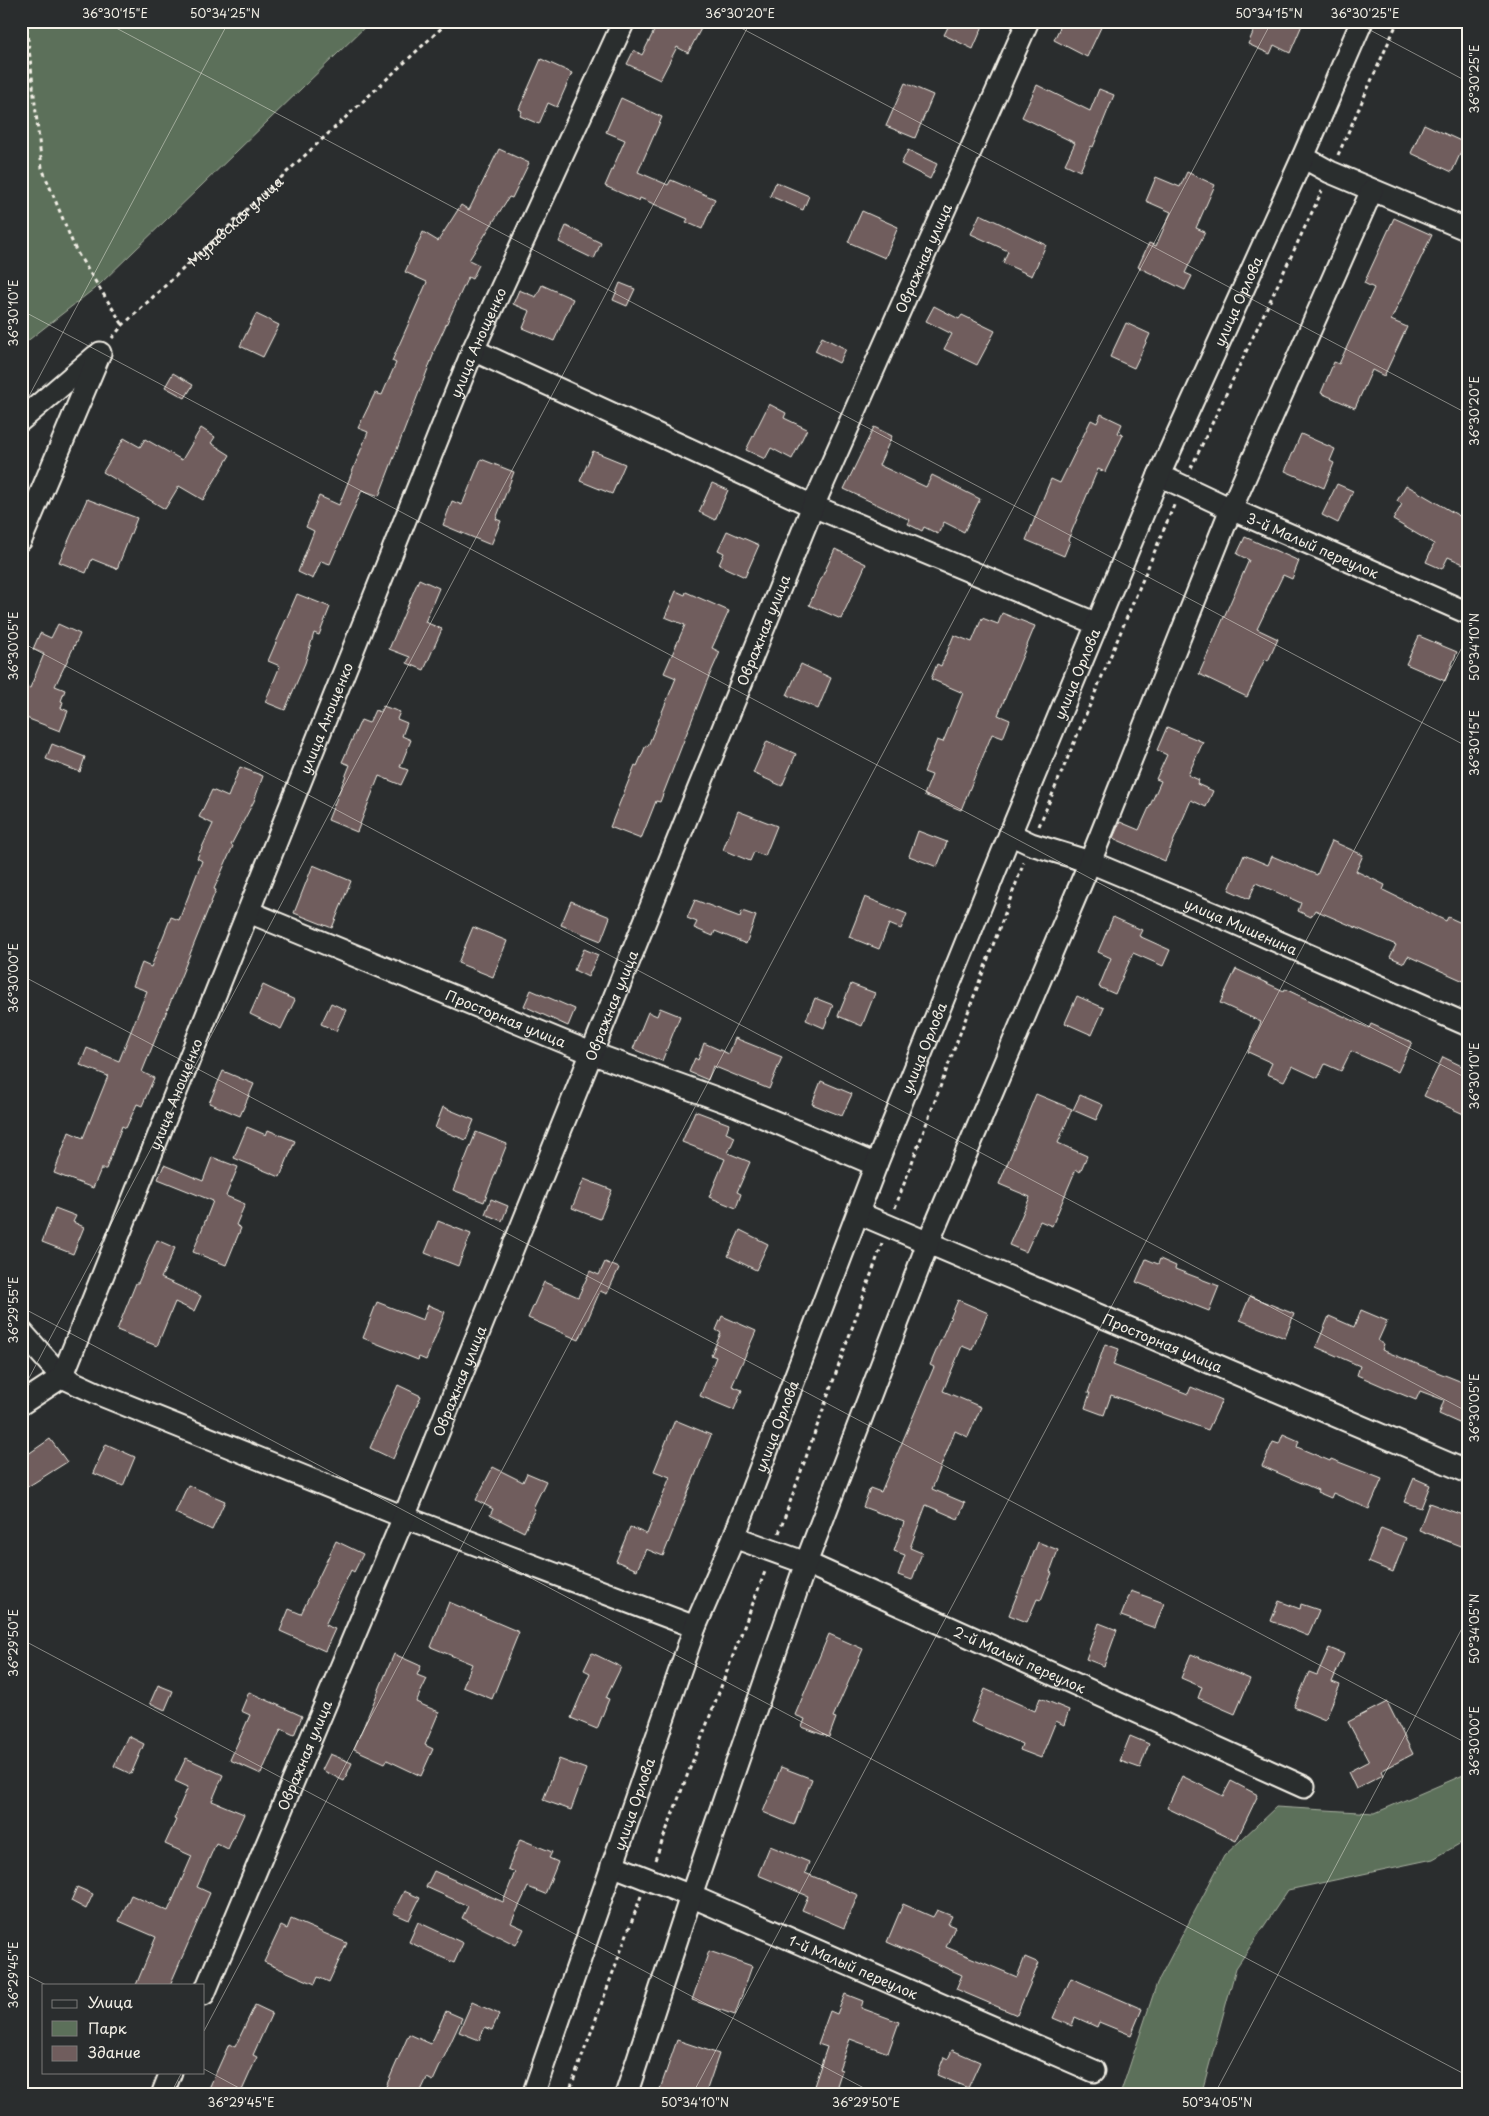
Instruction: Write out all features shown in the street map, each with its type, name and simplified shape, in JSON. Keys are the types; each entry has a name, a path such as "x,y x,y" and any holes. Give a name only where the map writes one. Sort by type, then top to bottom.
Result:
{"street":[{"name":"улица Анощенко","path":"62,1377 249,912 375,590 473,350 624,21"},
{"name":"Овражная улица","path":"205,1992 404,1517 813,506 1028,21"},
{"name":"улица Орлова","path":"532,2095 695,1627 734,1537 876,1165 1010,834 1159,475 1303,157 1359,22"},
{"path":"1303,157 1330,172 1468,230"},
{"path":"626,2095 691,1896 806,1562 928,1243 1090,862 1231,509 1372,190"},
{"path":"473,350 813,506 1097,624"},
{"path":"21,420 100,352"},
{"path":"21,540 100,352"},
{"name":"3-й Малый переулок","path":"1159,475 1231,509 1468,613"},
{"name":"улица Мишенина","path":"1010,834 1031,844 1090,862 1226,919 1468,1025"},
{"name":"Просторная улица","path":"249,912 591,1053 735,1106 876,1165"},
{"name":"Просторная улица","path":"858,1212 888,1227 1468,1472"},
{"path":"21,1331 62,1377 110,1399 404,1517 695,1627"},
{"path":"21,1404 62,1377"},
{"name":"2-й Малый переулок","path":"734,1537 772,1552 806,1562 1304,1787"},
{"name":"1-й Малый переулок","path":"612,1865 691,1896 1094,2071"},
{"path":"162,2095 170,2074"}],"path":[{"path":"26,21 42,168 76,251 123,325"},
{"name":"Муравская улица","path":"100,352 123,325 449,21"},
{"path":"568,2095 772,1552 888,1227 1031,844 1182,486 1330,172 1398,21"}],"green space":[{"path":"21,21 371,21 99,285 21,346"},
{"path":"1468,1773 1468,1839 1433,1859 1288,1890 1236,1968 1201,2095 1120,2095 1157,1983 1224,1856 1276,1807 1375,1813"}],"building":[{"path":"659,21 705,21 688,53 677,47 660,80 627,64 634,50 642,55"},
{"path":"951,21 985,21 973,49 944,35"},
{"path":"1063,21 1104,21 1087,57 1054,40"},
{"path":"1258,21 1293,21 1302,25 1290,53 1274,45 1270,54 1248,44"},
{"path":"541,59 572,73 557,107 548,103 539,124 520,116 522,111 519,109"},
{"path":"905,83 933,95 915,138 886,126"},
{"path":"1037,85 1090,111 1099,89 1114,95 1093,147 1091,146 1080,171 1065,164 1075,143 1022,117"},
{"path":"621,98 662,117 638,172 668,185 671,180 715,199 702,229 686,222 688,219 640,198 639,201 605,186 625,140 606,132"},
{"path":"1424,124 1465,143 1452,172 1411,153"},
{"path":"499,149 529,163 512,198 509,197 469,260 479,265 472,279 468,277 433,353 379,496 362,490 330,564 321,561 313,579 298,572 314,531 306,527 319,496 339,505 368,432 358,428 375,393 382,395 396,363 392,361 427,282 405,272 423,232 438,241 461,205 469,210"},
{"path":"908,150 937,164 930,179 901,164"},
{"path":"1187,172 1215,185 1196,228 1205,232 1185,273 1192,276 1185,290 1138,267 1149,243 1156,246 1171,212 1146,201 1156,177 1180,187"},
{"path":"776,182 809,196 803,210 770,196"},
{"path":"862,211 898,227 885,258 848,242"},
{"path":"980,214 1046,245 1032,276 1003,263 1008,251 971,234"},
{"path":"1394,218 1432,235 1391,320 1407,327 1384,376 1372,370 1355,408 1321,393 1334,362 1339,364 1374,288 1364,283"},
{"path":"566,226 601,243 594,259 559,242"},
{"path":"620,283 635,289 627,306 613,300"},
{"path":"542,285 573,299 554,341 523,328 530,311 513,304 519,290 536,297"},
{"path":"934,306 959,319 962,315 995,331 977,365 944,349 952,334 926,321"},
{"path":"256,314 279,325 263,357 240,346"},
{"path":"1126,323 1150,334 1134,368 1110,357"},
{"path":"822,337 846,349 839,363 815,351"},
{"path":"173,373 193,385 185,398 165,387"},
{"path":"769,404 786,413 784,418 807,429 792,459 771,448 765,459 746,450"},
{"path":"1101,414 1122,424 1118,433 1123,435 1105,472 1098,469 1068,540 1070,541 1064,556 1026,540 1051,479 1060,483 1091,420 1097,423"},
{"path":"874,427 892,436 879,465 926,487 932,475 980,499 964,532 944,522 938,534 924,527 922,531 908,524 910,520 844,489"},
{"path":"201,428 215,437 211,443 230,455 203,500 179,486 165,509 103,472 124,438 140,447 145,439 182,460"},
{"path":"1301,434 1335,449 1330,461 1334,463 1324,488 1285,471"},
{"path":"593,451 625,464 612,494 580,481"},
{"path":"481,459 514,472 496,519 501,521 491,545 443,525 452,501 462,505"},
{"path":"712,483 728,490 715,520 699,512"},
{"path":"1337,484 1353,491 1338,523 1322,515"},
{"path":"1406,485 1468,521 1468,566 1448,557 1442,569 1426,562 1434,544 1393,520 1402,504 1397,501"},
{"path":"87,499 137,518 117,569 92,559 86,573 59,562"},
{"path":"727,531 759,545 745,577 719,565 724,553 718,550"},
{"path":"1245,537 1299,561 1292,579 1283,575 1257,629 1278,639 1268,661 1265,659 1247,697 1199,674 1249,560 1237,554"},
{"path":"835,549 866,564 841,619 809,605"},
{"path":"419,579 439,588 425,622 442,629 424,670 407,663 410,657 389,649"},
{"path":"676,591 685,595 686,592 729,611 712,648 720,652 660,802 656,801 641,839 610,827 635,765 637,766 646,745 648,746 676,678 664,673 685,625 665,617"},
{"path":"297,594 330,607 319,635 314,633 305,663 285,710 265,702 280,666 268,661"},
{"path":"1002,613 1035,626 998,715 1010,720 1003,738 992,734 961,810 924,795 932,775 924,772 937,740 943,742 963,693 931,679 937,664 941,666 954,635 972,642 982,618 998,624"},
{"path":"58,624 80,634 55,686 65,690 61,701 63,702 61,708 68,711 60,731 21,716 21,685 30,688 44,654 33,649 40,633 51,638"},
{"path":"1419,636 1457,652 1445,681 1406,664"},
{"path":"801,664 831,678 818,709 787,695"},
{"path":"383,706 400,712 397,719 407,723 402,736 411,740 400,767 408,770 401,785 379,776 357,832 328,820 350,765 342,762 361,720 369,723 375,710 380,712"},
{"path":"1167,727 1203,742 1188,775 1199,780 1197,784 1213,791 1206,807 1191,800 1165,861 1113,838 1120,822 1139,830 1161,781 1156,779 1167,755 1157,750"},
{"path":"767,741 796,754 782,786 753,773"},
{"path":"52,744 85,757 80,772 46,759"},
{"path":"240,767 263,776 254,801 231,845 233,846 214,889 216,890 142,1072 154,1078 142,1106 137,1104 126,1128 122,1126 106,1169 101,1169 93,1188 54,1173 69,1132 83,1138 108,1076 80,1065 87,1048 119,1061 147,991 133,986 142,963 151,967 171,917 179,920 202,861 197,858 213,824 199,817 212,790 228,797"},
{"path":"738,811 777,826 765,856 754,852 750,861 723,850"},
{"path":"918,831 947,842 937,867 909,856"},
{"path":"1332,841 1363,855 1356,871 1385,885 1383,890 1446,921 1448,917 1468,926 1468,983 1408,956 1404,963 1390,957 1396,945 1315,910 1311,917 1298,911 1301,903 1256,883 1249,899 1229,890 1244,855 1268,865 1272,856 1317,875"},
{"path":"313,865 351,881 332,928 294,913"},
{"path":"865,897 907,914 901,929 889,924 879,949 849,937"},
{"path":"695,900 740,917 742,911 756,916 746,944 715,931 713,936 694,928 697,922 687,918"},
{"path":"571,901 610,917 601,941 561,925"},
{"path":"1113,917 1142,930 1139,936 1170,950 1163,966 1133,953 1115,994 1099,987 1111,958 1098,952"},
{"path":"473,927 507,941 493,977 458,963"},
{"path":"584,949 598,955 588,977 574,970"},
{"path":"1236,969 1284,991 1285,989 1369,1028 1371,1024 1412,1042 1398,1072 1351,1051 1341,1071 1325,1064 1318,1078 1292,1066 1284,1081 1267,1074 1272,1063 1248,1052 1261,1022 1220,1003"},
{"path":"851,984 875,993 862,1026 838,1016"},
{"path":"263,985 295,1000 281,1029 250,1014"},
{"path":"531,990 575,1009 568,1026 524,1006"},
{"path":"1077,996 1104,1008 1092,1035 1065,1023"},
{"path":"815,998 833,1005 824,1028 806,1020"},
{"path":"331,1003 346,1010 336,1031 321,1024"},
{"path":"660,1008 680,1016 662,1061 633,1049 648,1012 657,1016"},
{"path":"735,1038 782,1057 769,1089 713,1066 708,1080 689,1072 695,1058 698,1060 704,1043 729,1054"},
{"path":"1443,1057 1468,1069 1468,1116 1424,1096"},
{"path":"223,1071 254,1084 240,1116 209,1103"},
{"path":"821,1081 852,1094 842,1116 812,1104"},
{"path":"1036,1094 1072,1109 1058,1143 1087,1156 1080,1172 1076,1169 1052,1226 1040,1221 1026,1252 1009,1245 1030,1197 999,1184"},
{"path":"1080,1095 1103,1105 1096,1120 1073,1110"},
{"path":"443,1107 474,1120 466,1140 435,1128"},
{"path":"695,1111 729,1124 726,1133 735,1137 728,1153 750,1162 737,1192 741,1194 736,1208 709,1197 725,1159 682,1142"},
{"path":"247,1127 266,1135 268,1130 295,1141 280,1177 234,1158"},
{"path":"476,1132 507,1144 484,1202 453,1190"},
{"path":"212,1157 238,1167 226,1196 245,1204 236,1225 241,1228 226,1265 193,1252 213,1201 158,1179 164,1165 203,1181"},
{"path":"584,1179 612,1190 600,1219 572,1208"},
{"path":"491,1199 508,1206 502,1221 485,1214"},
{"path":"55,1208 76,1216 73,1222 84,1227 73,1254 42,1242"},
{"path":"438,1221 471,1234 458,1266 425,1253"},
{"path":"740,1230 768,1244 756,1270 728,1256"},
{"path":"157,1240 175,1248 161,1278 201,1296 194,1311 175,1302 157,1346 117,1330 136,1283 138,1283"},
{"path":"1146,1259 1158,1264 1160,1259 1176,1266 1175,1269 1219,1286 1209,1311 1136,1282"},
{"path":"605,1262 619,1268 607,1294 600,1291 579,1340 528,1318 544,1282 578,1297 590,1271 599,1275"},
{"path":"1250,1296 1294,1314 1285,1338 1240,1320"},
{"path":"958,1300 988,1313 972,1350 962,1346 943,1391 981,1407 968,1437 955,1431 932,1489 965,1503 958,1519 926,1505 910,1548 922,1553 912,1580 898,1575 905,1555 894,1551 904,1522 863,1507 870,1488 881,1492 934,1367 930,1365"},
{"path":"377,1302 423,1320 428,1305 445,1312 426,1360 419,1357 418,1360 363,1338"},
{"path":"1361,1310 1387,1321 1378,1341 1384,1344 1382,1350 1467,1384 1463,1393 1468,1395 1468,1427 1439,1414 1444,1400 1420,1391 1416,1400 1389,1389 1357,1375 1360,1366 1316,1347 1329,1316 1354,1327"},
{"path":"722,1316 756,1331 732,1386 742,1390 734,1410 700,1396 716,1357 711,1355 721,1333 716,1330"},
{"path":"1105,1344 1119,1349 1113,1365 1188,1394 1191,1387 1222,1400 1208,1430 1111,1395 1104,1415 1085,1408 1090,1393 1088,1393"},
{"path":"398,1385 421,1396 393,1459 370,1448"},
{"path":"675,1420 711,1435 663,1556 646,1549 637,1570 616,1561 630,1527 647,1534 670,1477 654,1471"},
{"path":"1283,1434 1299,1441 1297,1447 1382,1479 1369,1509 1333,1493 1331,1498 1317,1492 1318,1490 1262,1466 1273,1442 1279,1444"},
{"path":"50,1439 67,1462 21,1491 21,1459"},
{"path":"106,1444 135,1457 123,1486 93,1473"},
{"path":"493,1467 523,1482 527,1473 546,1481 524,1532 490,1515 493,1509 476,1500"},
{"path":"1414,1478 1430,1485 1421,1508 1404,1502"},
{"path":"188,1485 225,1501 212,1530 175,1513"},
{"path":"1429,1503 1468,1517 1468,1549 1419,1530"},
{"path":"1381,1528 1406,1538 1393,1572 1368,1562"},
{"path":"336,1541 363,1554 354,1572 351,1570 325,1625 335,1629 325,1651 280,1631 289,1609 301,1614"},
{"path":"1038,1542 1058,1550 1050,1572 1052,1573 1041,1600 1037,1599 1027,1622 1009,1615"},
{"path":"1131,1591 1164,1603 1155,1628 1121,1616"},
{"path":"1279,1601 1300,1609 1301,1604 1319,1610 1308,1636 1271,1621"},
{"path":"449,1602 519,1632 492,1699 463,1687 472,1664 431,1647"},
{"path":"1099,1623 1117,1630 1104,1666 1086,1659"},
{"path":"829,1634 863,1649 833,1717 836,1718 829,1737 802,1727 805,1719 795,1715"},
{"path":"1329,1648 1344,1654 1332,1682 1340,1685 1325,1720 1294,1707 1309,1672 1317,1675"},
{"path":"592,1653 621,1667 606,1698 609,1699 597,1729 571,1718 590,1673 584,1670"},
{"path":"394,1654 421,1666 417,1675 427,1679 416,1702 439,1712 425,1745 433,1749 421,1776 387,1760 385,1763 354,1749"},
{"path":"1191,1654 1250,1679 1235,1714 1198,1698 1202,1687 1181,1678"},
{"path":"158,1685 173,1691 165,1710 150,1703"},
{"path":"985,1689 1035,1711 1040,1698 1069,1710 1064,1725 1056,1721 1041,1758 1020,1750 1022,1744 971,1722"},
{"path":"249,1692 302,1716 294,1735 281,1729 261,1774 230,1760 250,1715 241,1711"},
{"path":"1387,1702 1413,1754 1381,1771 1383,1775 1356,1789 1348,1772 1369,1761 1348,1722"},
{"path":"128,1736 144,1744 131,1774 114,1766"},
{"path":"1130,1736 1149,1744 1140,1768 1120,1761"},
{"path":"330,1754 352,1763 344,1781 322,1770"},
{"path":"186,1758 223,1775 212,1801 244,1814 228,1849 216,1843 197,1887 210,1893 170,1984 136,1984 156,1937 119,1921 131,1895 168,1911 192,1856 165,1844 188,1787 175,1781"},
{"path":"559,1759 586,1769 571,1810 543,1800"},
{"path":"781,1767 812,1779 794,1825 763,1812"},
{"path":"1182,1776 1223,1796 1231,1781 1258,1795 1236,1841 1167,1808"},
{"path":"520,1839 552,1852 549,1858 558,1862 545,1894 528,1887 511,1923 524,1929 516,1945 462,1918 468,1906 426,1887 434,1871 503,1902 515,1872 508,1869"},
{"path":"770,1846 809,1862 805,1873 858,1895 844,1928 802,1910 808,1896 758,1875"},
{"path":"77,1887 93,1894 86,1909 71,1901"},
{"path":"404,1891 420,1898 409,1920 393,1913"},
{"path":"903,1904 933,1917 937,1910 952,1916 948,1924 955,1927 946,1947 1017,1977 1025,1957 1039,1963 1017,2015 956,1989 962,1975 887,1942"},
{"path":"291,1919 347,1943 329,1982 318,1977 315,1984 264,1962 281,1926 287,1929"},
{"path":"418,1922 463,1943 454,1963 409,1942"},
{"path":"709,1951 752,1966 735,2015 692,2000"},
{"path":"1071,1978 1142,2009 1131,2035 1099,2022 1097,2027 1075,2017 1072,2026 1053,2018"},
{"path":"845,1994 863,2001 861,2008 899,2022 888,2053 850,2039 839,2069 842,2070 834,2095 811,2095 827,2047 818,2044 830,2011 837,2014"},
{"path":"472,2002 499,2014 492,2030 485,2027 479,2040 459,2032"},
{"path":"255,2005 272,2013 253,2055 257,2057 240,2095 206,2095 229,2044 235,2047"},
{"path":"446,2011 462,2018 433,2081 427,2078 419,2095 393,2095 384,2091 409,2034 431,2044"},
{"path":"677,2040 719,2054 705,2095 658,2095"},
{"path":"952,2050 980,2062 968,2088 937,2075 944,2057 948,2059"}]}
